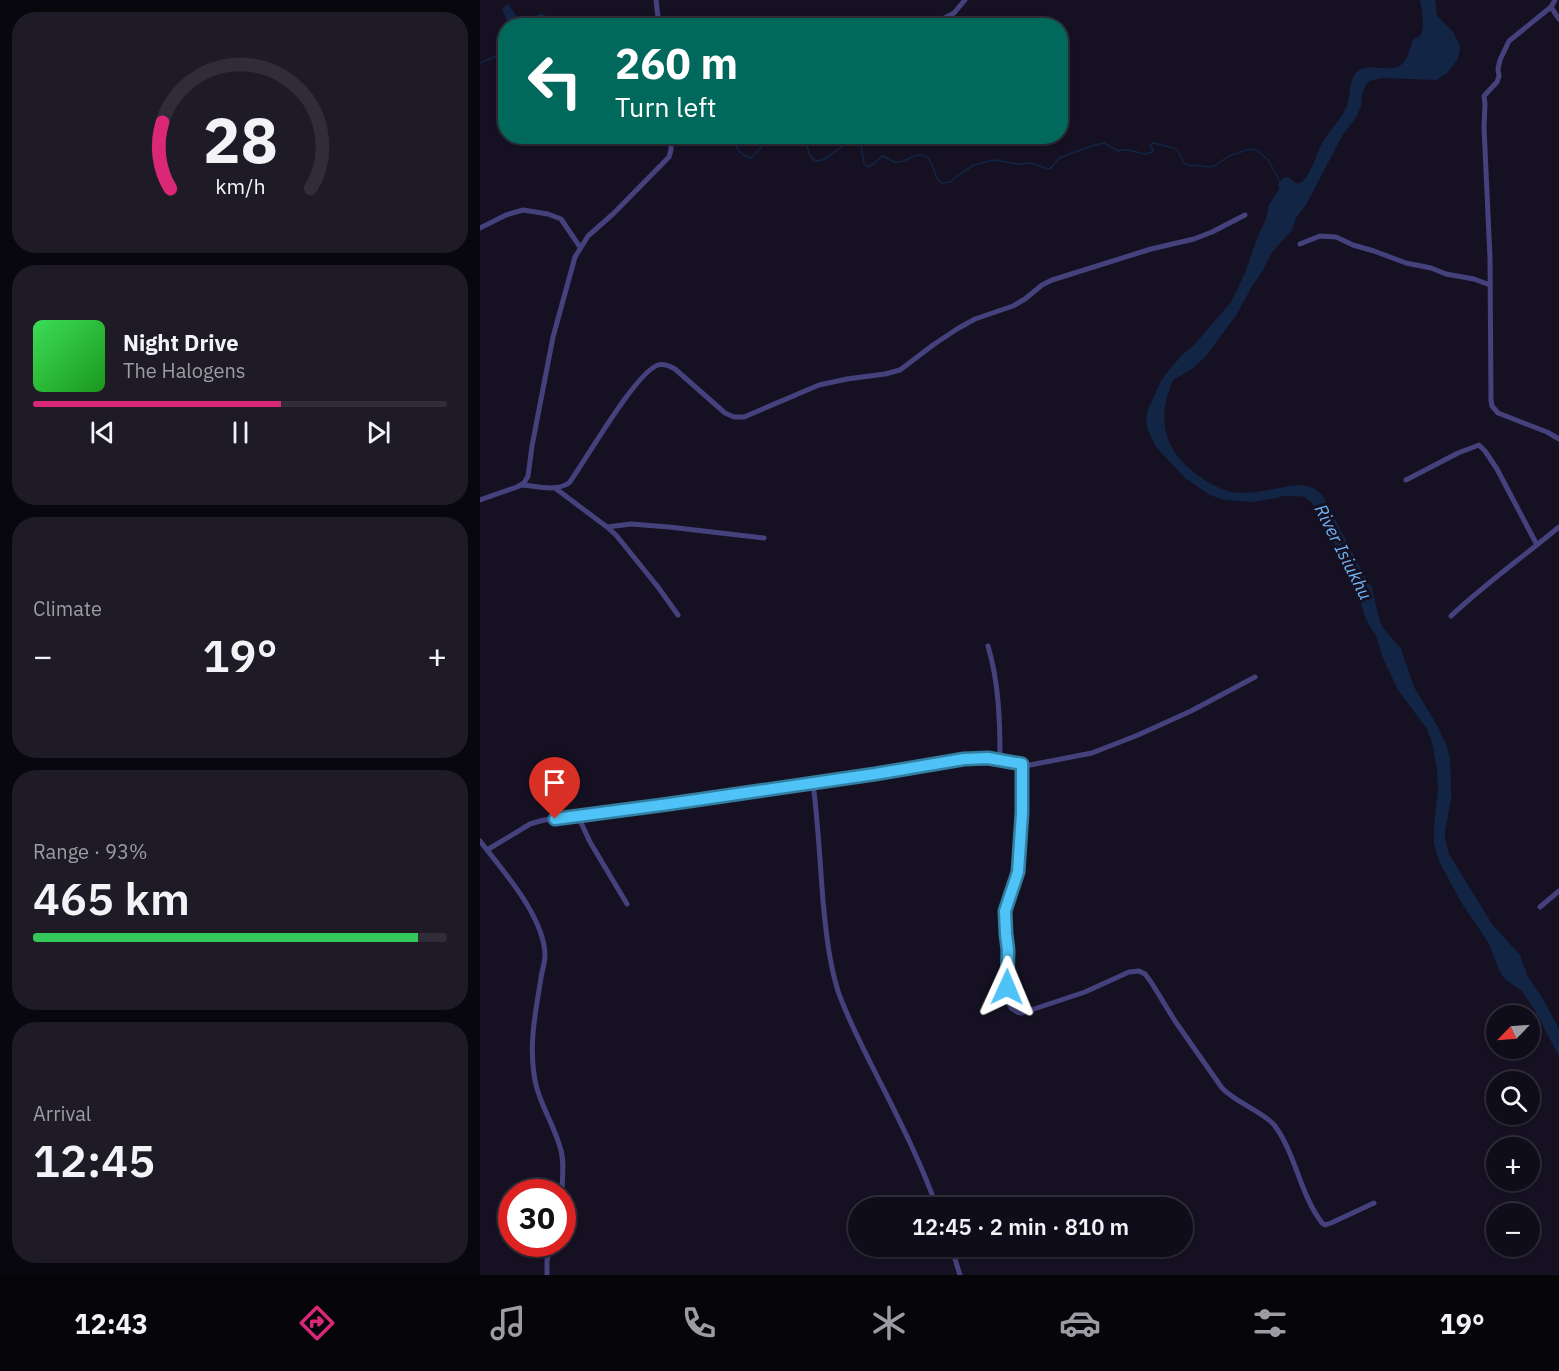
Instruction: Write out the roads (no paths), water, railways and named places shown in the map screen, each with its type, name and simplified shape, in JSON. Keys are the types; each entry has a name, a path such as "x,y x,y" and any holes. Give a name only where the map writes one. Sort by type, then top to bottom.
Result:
{"street":[{"path":"656,0 658,18"},
{"path":"945,18 954,13 964,0"},
{"path":"1555,0 1551,7 1509,41 1505,47 1500,60 1497,82 1484,96 1484,128 1490,258 1490,394 1492,406 1502,415 1559,439"},
{"path":"1551,7 1559,19"},
{"path":"480,500 521,485 527,480 531,446 558,317 574,257 588,236 669,157 671,144"},
{"path":"480,228 523,210 548,213 561,219 580,247"},
{"path":"521,485 555,488 569,483 634,388 658,365 667,365 675,369 725,413 734,417 744,417 819,386 900,370 957,329 975,319 1013,306 1052,280 1151,249 1194,239 1245,214"},
{"path":"1300,243 1320,236 1336,237 1406,263 1490,285"},
{"path":"1406,480 1458,453 1479,445 1497,469 1537,545"},
{"path":"555,488 616,535 678,615"},
{"path":"607,527 631,524 764,538"},
{"path":"1450,616 1485,584 1521,559 1559,527"},
{"path":"988,646 996,680 1000,760"},
{"path":"487,850 536,821 813,783 964,759 988,758 1022,764 1040,764 1100,751 1191,711 1255,677"},
{"path":"1022,764 1022,813 1018,872 1005,911 1008,950 1007,996 1011,1008 1021,1012 1034,1010 1085,992 1129,972 1137,970 1142,972 1222,1088 1230,1096 1273,1124 1287,1149 1308,1199 1322,1223 1331,1223 1374,1203"},
{"path":"813,783 827,939 835,980 854,1031 919,1162 933,1197"},
{"path":"578,816 590,842 627,904"},
{"path":"480,841 523,899 539,929 543,942 545,957 533,1035 534,1074 540,1099 560,1146 561,1179"},
{"path":"1540,907 1559,891"},
{"path":"547,1275 548,1257"},
{"path":"954,1257 960,1275"}],"water":[{"name":"River Isiukhu","path":"1420,0 1435,0 1437,16 1453,32 1459,44 1460,49 1455,63 1447,73 1436,80 1384,78 1368,82 1362,93 1357,116 1342,136 1306,205 1296,218 1292,230 1273,251 1237,314 1206,356 1192,369 1173,380 1165,407 1164,420 1170,443 1176,454 1200,477 1217,487 1232,492 1246,493 1299,485 1312,488 1324,498 1372,588 1380,622 1401,649 1414,687 1446,744 1450,759 1451,789 1445,832 1449,854 1492,924 1520,955 1528,977 1559,1029 1559,1056 1540,1020 1540,1005 1531,1005 1521,990 1501,974 1488,942 1461,902 1439,861 1434,844 1438,791 1432,742 1427,729 1398,690 1382,656 1377,638 1366,620 1357,591 1344,562 1312,503 1305,497 1296,496 1252,502 1224,500 1210,495 1185,478 1156,447 1147,428 1148,409 1161,381 1231,302 1245,273 1266,219 1269,205 1279,189 1278,184 1283,178 1288,177 1294,182 1303,181 1323,142 1346,108 1352,80 1356,73 1367,68 1395,68 1404,63 1413,40 1421,35 1423,18"},
{"path":"508,4 518,18 506,18 502,9"}],"waterway":[{"path":"534,18 541,15 548,18"},
{"path":"480,63 498,55"},
{"path":"859,144 864,164 868,167 882,156 900,162 916,155 924,155 930,161 937,178 942,183 950,182 974,165 994,160 1018,164 1031,163 1048,169 1059,158 1104,143 1118,151 1128,150 1143,154 1152,152 1150,146 1153,143 1174,148 1184,163 1188,165 1210,167 1229,156 1250,149 1257,150 1268,160 1281,183"},
{"path":"735,144 744,155 751,158 764,144"},
{"path":"806,144 809,154 819,161 846,144"}]}
